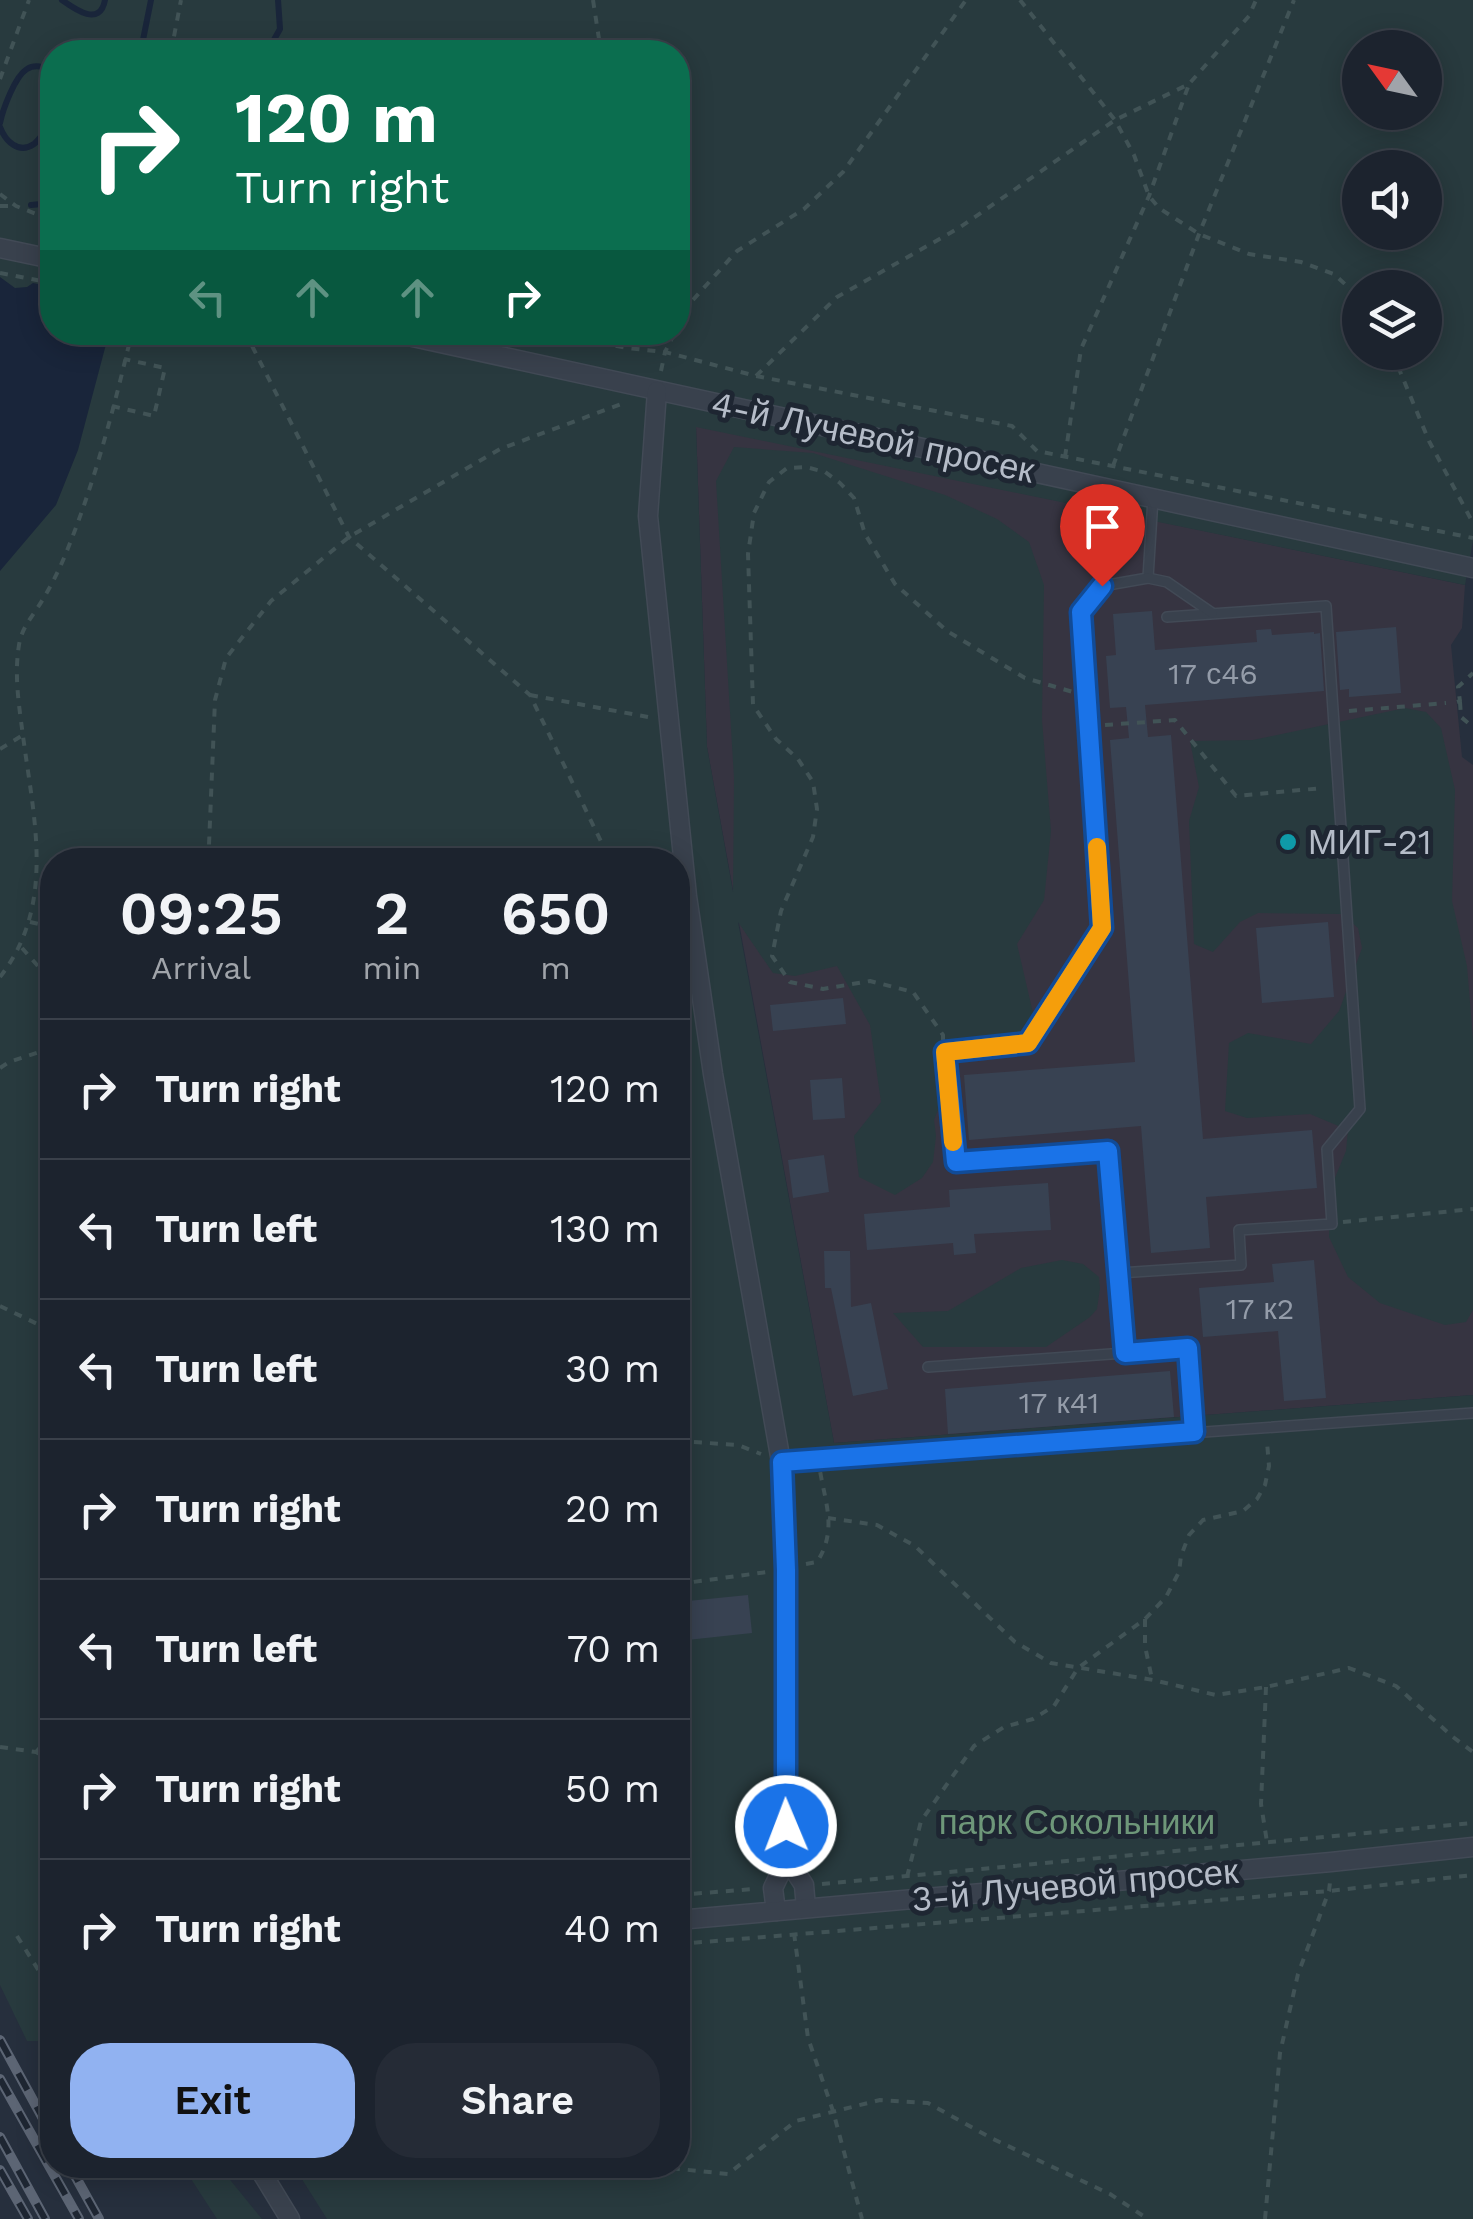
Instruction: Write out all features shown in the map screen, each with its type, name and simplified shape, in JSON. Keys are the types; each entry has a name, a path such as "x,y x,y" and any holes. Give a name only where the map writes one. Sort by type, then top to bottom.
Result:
{"street":[{"path":"0,248 40,256"},
{"name":"4-й Лучевой просек","path":"450,345 1473,568"},
{"path":"657,390 648,516 681,848"},
{"path":"690,922 782,1462 787,1860 773,1888 790,1909 804,1886 787,1860"},
{"name":"3-й Лучевой просек","path":"690,1919 1473,1847"},
{"path":"265,2178 290,2219"}],"lane":[{"path":"1148,578 1153,498"},
{"path":"1125,1353 1108,1151 956,1162 945,1052 1028,1043 1102,928 1081,612 1102,586 1148,578 1167,582 1213,614"},
{"path":"1119,1273 1241,1265 1239,1230 1332,1224 1327,1150 1360,1109 1326,606 1167,617"},
{"path":"928,1367 1188,1348 1194,1432"},
{"path":"782,1462 1473,1413"}],"path":[{"path":"0,80 28,0"},
{"path":"172,40 181,0"},
{"path":"593,0 598,40"},
{"path":"690,305 736,251 804,209 844,172 966,0"},
{"path":"1020,0 1115,120 1159,208 1199,234 1249,254 1302,262 1334,274 1342,281"},
{"path":"1066,457 1081,349 1150,196 1189,84 1249,16 1256,0"},
{"path":"1113,466 1199,234 1294,0"},
{"path":"756,376 837,297 959,228 1115,120 1189,84"},
{"path":"0,194 16,206 40,214"},
{"path":"0,206 16,206"},
{"path":"0,273 40,280"},
{"path":"0,977 21,946 30,922 37,879 16,690 24,626 62,563 94,470 129,345"},
{"path":"251,345 349,537 530,695 604,848"},
{"path":"611,345 665,352 756,376 1012,426 1037,451 1473,538"},
{"path":"657,390 668,345"},
{"path":"112,406 154,416 165,368 124,358"},
{"path":"1399,370 1429,441 1473,522"},
{"path":"207,848 215,700 226,658 271,602 349,537 500,448 624,403"},
{"path":"945,1052 943,1035 913,992 870,981 823,990 790,982 772,956 781,911 813,838 817,809 813,782 752,705 748,554 754,512 768,482 787,468 806,466 825,472 854,498 865,534 895,584 947,630 1024,678 1087,697"},
{"path":"1473,674 1458,688 1461,717 1473,726"},
{"path":"530,695 668,721"},
{"path":"1334,712 1446,703"},
{"path":"1089,726 1174,720 1236,796 1338,787"},
{"path":"0,749 23,734"},
{"path":"30,922 40,924"},
{"path":"21,946 40,968"},
{"path":"0,1068 40,1052"},
{"path":"1332,1224 1473,1208"},
{"path":"0,1306 40,1325"},
{"path":"907,1877 921,1821 974,1746 1004,1727 1033,1720 1054,1706 1078,1668 1146,1620 1166,1597 1179,1572 1189,1535 1203,1520 1242,1511 1257,1498 1269,1466 1265,1428"},
{"path":"690,1442 738,1445 782,1462"},
{"path":"690,1582 817,1562 829,1538 817,1460"},
{"path":"828,1518 877,1526 914,1546 1015,1642 1051,1663 1216,1695 1349,1668 1396,1686 1473,1752"},
{"path":"1146,1620 1145,1646 1153,1680"},
{"path":"1266,1687 1261,1804 1267,1844"},
{"path":"0,1747 40,1754"},
{"path":"36,1752 40,1748"},
{"path":"804,1886 1473,1823"},
{"path":"1265,2219 1280,2053 1298,1974 1329,1891 1331,1862"},
{"path":"690,1943 1329,1891 1473,1875"},
{"path":"690,1894 773,1888"},
{"path":"790,1909 808,2038 833,2111 862,2219"},
{"path":"17,1936 40,1973"},
{"path":"690,2170 728,2174 796,2121 880,2100 928,2103 1110,2194 1148,2219"}],"shaded area":[{"path":"696,426 1465,585 1462,628 1451,645 1462,757 1473,765 1473,1395 834,1443 707,747"}],"green space":[{"name":"парк Сокольники","path":"0,0 1473,0 1473,541 1465,585 696,427 707,747 733,892 734,778 716,481 734,447 813,453 945,495 997,519 1029,542 1044,585 1042,720 1051,831 1044,900 1017,944 1033,1013 1017,1036 985,1042 963,1039 950,1058 934,1120 933,1162 922,1178 895,1195 859,1177 854,1136 881,1102 870,1025 837,966 795,976 773,973 738,922 834,1443 1473,1395 1473,2219 327,2219 301,2178 690,2178 690,848 40,848 40,2041 27,2041 0,1985"},
{"path":"1405,708 1426,712 1441,728 1455,790 1452,901 1467,966 1473,1039 1473,1310 1466,1322 1445,1325 1380,1303 1348,1277 1329,1237 1330,1190 1346,1151 1348,1130 1310,1114 1247,1118 1225,1111 1229,1043 1248,1033 1311,1044 1339,1011 1362,948 1358,928 1342,914 1258,913 1240,922 1213,952 1194,944 1189,821 1199,787 1190,741 1253,740"},
{"path":"1062,1260 1083,1264 1099,1277 1097,1309 1046,1347 923,1347 893,1313 948,1311 1021,1268"},
{"path":"190,2178 229,2178 262,2219 217,2219"}],"water":[{"path":"0,277 15,288 40,284 40,345 106,345 78,450 56,505 0,571"}],"building":[{"path":"1152,611 1155,650 1257,642 1256,630 1271,629 1272,635 1320,633 1324,691 1145,705 1148,737 1171,735 1203,1139 1312,1130 1317,1188 1206,1197 1210,1248 1151,1253 1141,1126 969,1140 964,1075 1135,1062 1110,740 1129,738 1126,707 1110,708 1106,656 1116,655 1113,614"},
{"path":"1396,627 1401,693 1349,697 1349,689 1340,690 1336,632"},
{"path":"1328,922 1334,997 1262,1003 1256,928"},
{"path":"843,998 846,1024 773,1031 770,1005"},
{"path":"842,1078 845,1118 813,1120 810,1080"},
{"path":"824,1155 829,1192 793,1198 788,1160"},
{"path":"1048,1183 1051,1230 974,1234 976,1253 954,1255 953,1243 867,1250 864,1214 950,1207 949,1190"},
{"path":"824,1251 850,1251 851,1307 871,1303 888,1389 853,1396 831,1288 825,1288"},
{"path":"1314,1260 1326,1398 1284,1401 1278,1331 1203,1337 1199,1288 1274,1282 1272,1264"},
{"path":"1170,1371 1174,1417 948,1434 945,1389"},
{"path":"748,1595 752,1633 690,1640 690,1601"}],"waterway":[{"path":"62,0 93,15 105,0"},
{"path":"143,40 151,0"},
{"path":"274,40 280,29 278,0"},
{"path":"0,123 18,78 30,67 40,67"},
{"path":"0,127 18,147 28,147 40,137"},
{"path":"31,205 40,204"}],"railway":[{"path":"0,2040 40,2113"},
{"path":"0,2079 40,2150"},
{"path":"0,2137 45,2219"},
{"path":"0,2170 28,2219"},
{"path":"56,2178 79,2219"},
{"path":"76,2178 99,2219"}],"slow traffic":[{"path":"953,1142 945,1052 1028,1043 1102,928 1097,847"}],"place":[{"name":"МИГ-21","path":"1288,842"}],"route":[{"path":"786,1826 782,1462 1194,1432 1188,1348 1125,1353 1108,1151 956,1162 945,1052 1028,1043 1102,928 1081,612 1102,586"}]}
